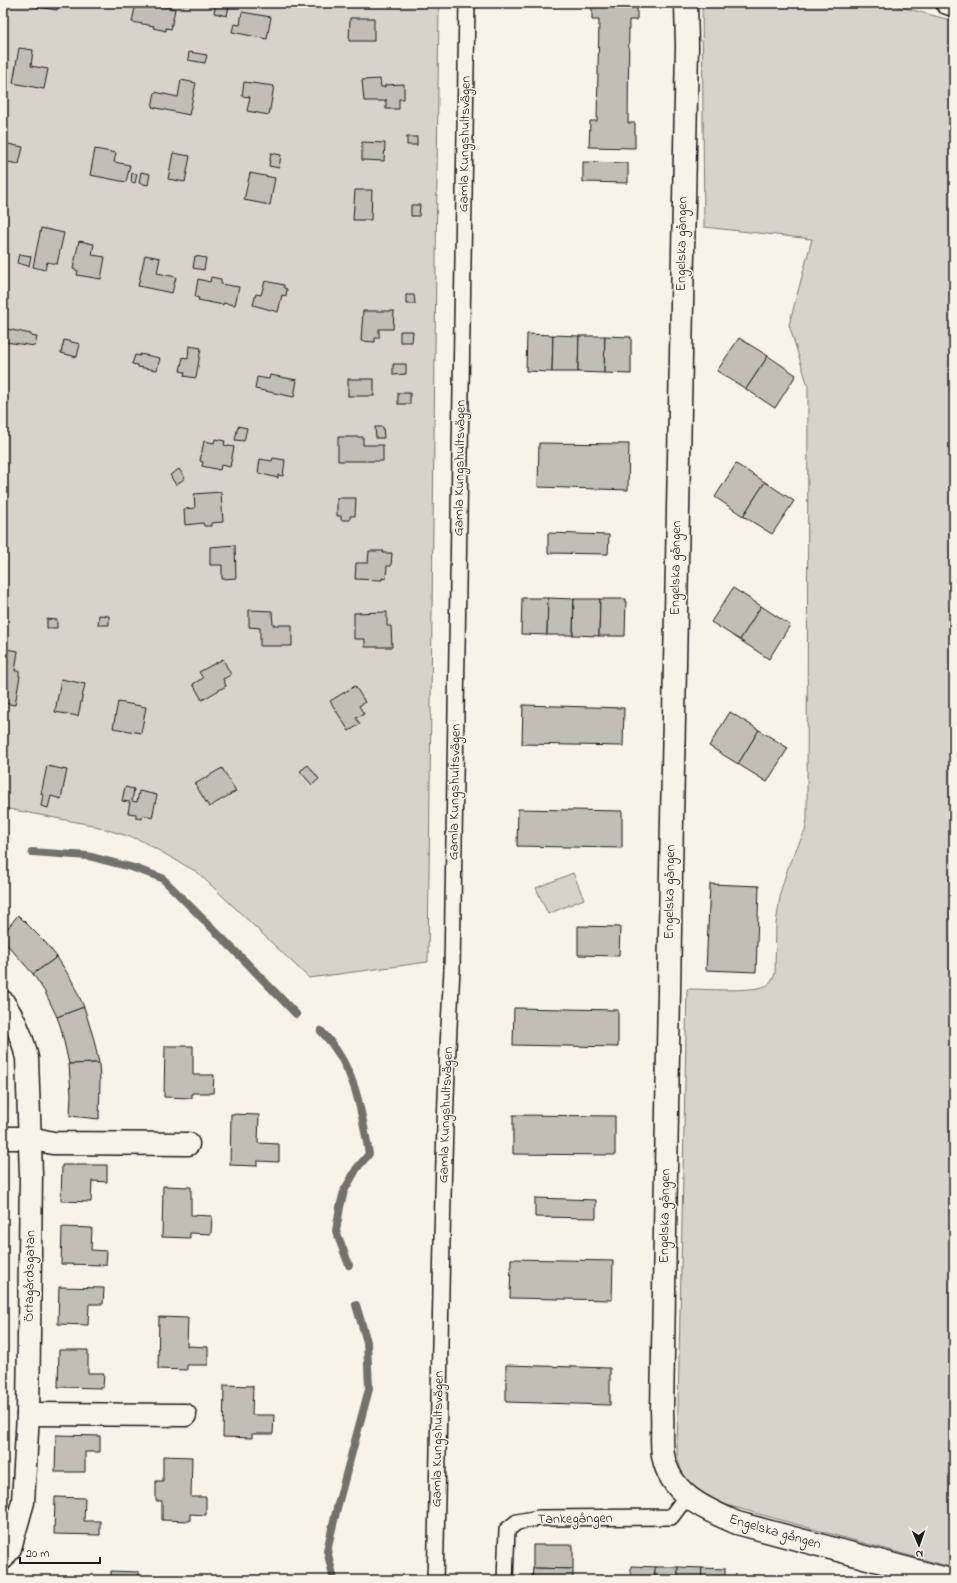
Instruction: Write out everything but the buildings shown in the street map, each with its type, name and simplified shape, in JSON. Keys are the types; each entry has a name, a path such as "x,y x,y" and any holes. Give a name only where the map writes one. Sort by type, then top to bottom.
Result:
{"street":[{"name":"Engelska gången","path":"686,3 687,46 671,839 662,1412 663,1455 671,1479 686,1497 712,1512 737,1523 950,1580"},
{"path":"947,3 954,5"},
{"name":"Örtagårdsgatan","path":"3,1002 17,1026 24,1043 27,1058 30,1138 28,1414 23,1502 10,1523 10,1548 3,1558"},
{"path":"3,1138 30,1138 53,1143 188,1144"},
{"path":"28,1414 185,1415"}],"lane":[{"name":"Gamla Kungshultsvägen","path":"435,1580 441,1284 448,1044 452,970 467,3"},
{"name":"Tankegången","path":"505,1580 506,1530 517,1522 539,1518 671,1517 686,1497"}],"shaded area":[{"path":"3,3 439,3 428,962 309,978 197,872 140,840 92,825 3,808"},
{"path":"705,3 886,3 954,21 954,1568 719,1503 696,1490 690,1484 682,1472 677,1454 687,989 754,989 763,987 771,982 775,973 776,924 781,890 789,864 805,831 807,819 808,386 789,325 812,239 704,227 702,5"},
{"path":"573,873 584,899 548,914 536,888"}],"waterway":[{"path":"32,852 88,856 134,868 162,878 296,1014"},
{"path":"321,1031 342,1059 355,1088 369,1154 357,1168 344,1191 340,1207 336,1231 349,1265"},
{"path":"334,1580 327,1550 369,1389 367,1342 356,1305"}]}
